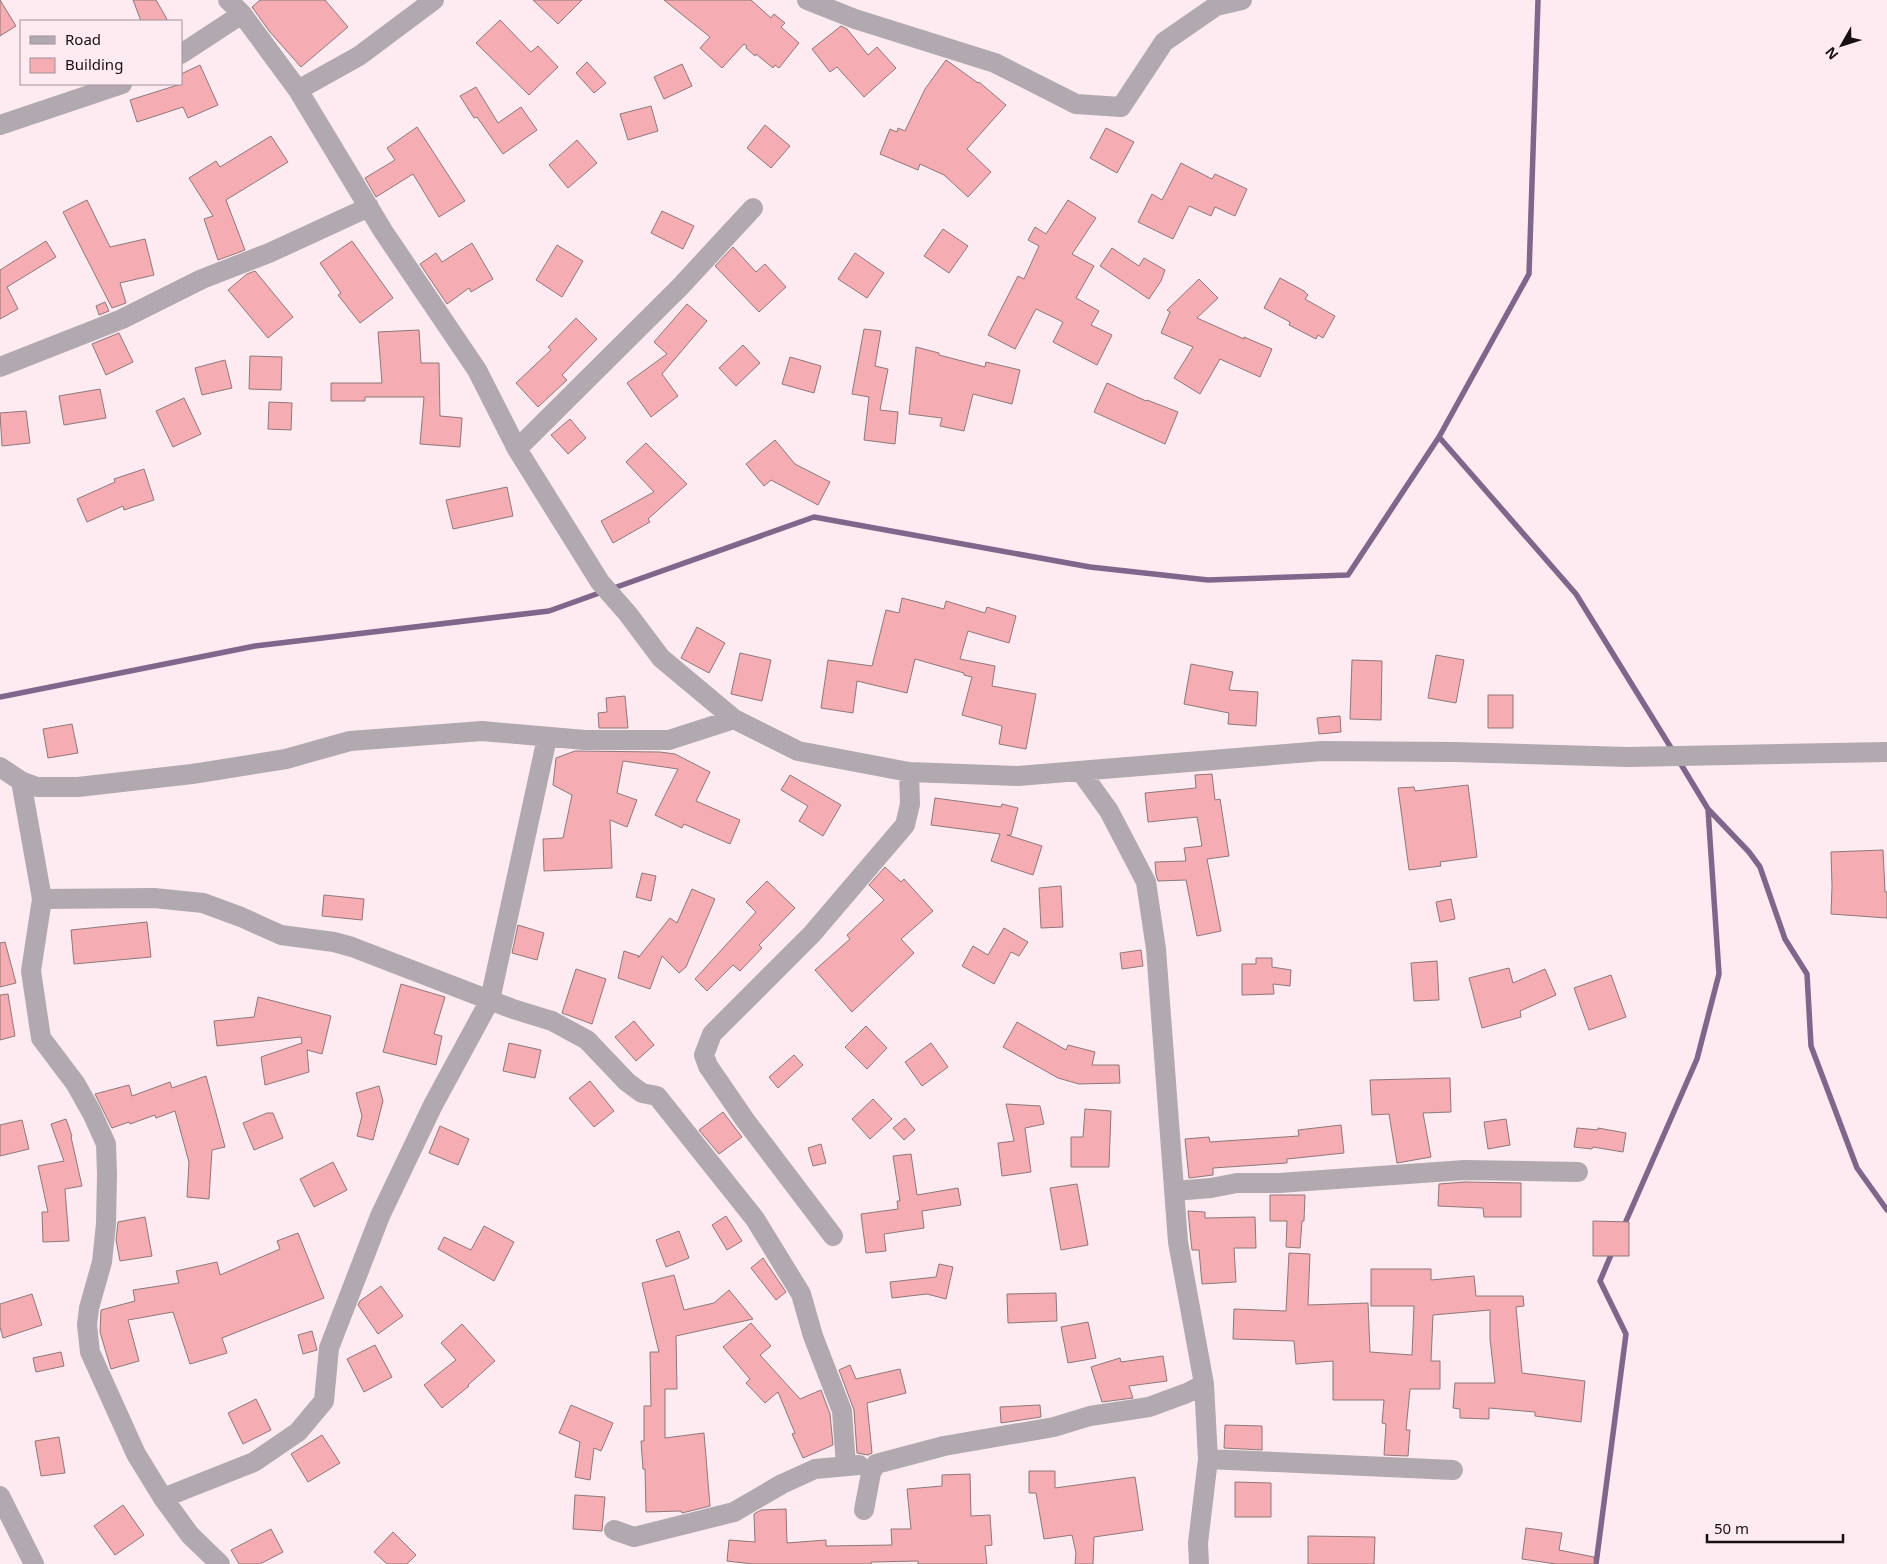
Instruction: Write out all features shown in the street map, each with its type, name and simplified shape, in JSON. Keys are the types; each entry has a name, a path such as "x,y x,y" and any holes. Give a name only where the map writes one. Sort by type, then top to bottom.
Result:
{"street":[{"path":"298,90 359,56 434,0"},
{"path":"807,0 855,19 995,63 1076,104 1121,107 1164,42 1216,6 1242,0"},
{"path":"182,53 235,7 298,90 388,238 477,370 517,449 600,582 628,614 661,658 734,719 798,751 909,772 1018,776 1322,751 1455,752 1628,757 1887,752"},
{"path":"0,126 49,107 119,85"},
{"path":"0,368 122,319 202,279 269,253 369,207"},
{"path":"517,449 680,287 753,208"},
{"path":"0,767 20,781 38,787 78,786 192,774 286,759 350,741 482,732 585,740 669,740 734,719"},
{"path":"163,1498 254,1462 298,1432 324,1401 329,1348 380,1216 433,1105 490,1000 547,738"},
{"path":"833,1236 745,1120 708,1066 704,1054 712,1034 812,934 905,825 910,804 909,772"},
{"path":"1080,772 1108,810 1146,882 1156,949 1178,1242 1204,1384 1208,1459 1198,1543 1199,1564"},
{"path":"20,781 42,899 31,972 41,1038 75,1083 92,1113 106,1144 106,1224 102,1262 88,1308 87,1325 90,1352 136,1454 163,1498 190,1535 220,1564"},
{"path":"42,899 154,898 202,903 241,916 281,935 334,942 352,947 490,1000 552,1021 587,1040 627,1082 642,1093 657,1096 755,1219 801,1294 813,1336 842,1411 846,1466"},
{"path":"1174,1191 1210,1188 1237,1183 1279,1183 1465,1170 1578,1172"},
{"path":"614,1530 634,1537 734,1512 782,1484 815,1469 876,1465 944,1446 1054,1427 1090,1416 1148,1407 1187,1393 1204,1384"},
{"path":"1208,1459 1453,1470"},
{"path":"864,1510 872,1472 876,1465"},
{"path":"0,1496 34,1564"}],"building":[{"path":"0,0 16,26 0,36"},
{"path":"133,0 156,0 167,20 141,20"},
{"path":"260,0 325,0 348,27 301,67 270,32 252,7"},
{"path":"533,0 582,0 558,24"},
{"path":"664,0 751,0 771,18 774,14 785,23 781,27 799,43 779,68 775,65 773,68 756,54 755,56 744,44 722,68 700,48 710,37"},
{"path":"500,20 531,52 538,46 558,67 529,95 476,43"},
{"path":"841,26 847,29 868,55 877,47 896,68 864,97 837,67 830,72 812,49"},
{"path":"946,60 979,82 1006,105 967,149 991,172 968,197 944,175 920,164 918,170 880,154 890,129 897,132 898,128 905,131 925,89"},
{"path":"587,62 606,83 594,93 576,73"},
{"path":"682,64 692,86 664,99 654,77"},
{"path":"200,65 218,105 188,118 183,107 137,122 130,100 182,85 182,74"},
{"path":"476,87 498,123 521,107 537,130 503,154 477,117 474,118 460,96"},
{"path":"651,106 658,131 628,140 620,114"},
{"path":"765,125 790,146 771,168 747,148"},
{"path":"417,127 465,201 439,217 413,174 376,197 365,178 395,160 387,148"},
{"path":"1106,128 1134,142 1117,173 1090,158"},
{"path":"271,136 288,162 226,200 245,250 218,260 204,219 213,216 189,178 216,161 220,167"},
{"path":"577,140 597,163 568,188 549,165"},
{"path":"1181,163 1212,179 1215,174 1247,189 1235,216 1215,207 1211,216 1189,206 1173,239 1138,222 1152,194 1162,200"},
{"path":"87,200 110,247 145,239 154,275 120,283 126,303 112,308 63,212"},
{"path":"1068,200 1096,218 1072,254 1094,266 1076,298 1099,311 1091,325 1112,335 1097,365 1053,342 1063,322 1036,309 1015,349 988,335 1018,276 1024,279 1039,246 1028,240 1035,227 1046,234"},
{"path":"662,211 694,226 683,249 651,233"},
{"path":"943,229 968,246 949,273 924,256"},
{"path":"46,241 56,257 7,287 18,309 0,319 0,270"},
{"path":"352,241 393,298 360,323 338,295 341,293 320,263"},
{"path":"472,243 493,279 471,292 469,288 447,304 420,264 436,253 442,262"},
{"path":"557,245 583,261 562,297 536,280"},
{"path":"733,247 756,272 765,264 786,287 759,312 715,266"},
{"path":"1112,248 1139,266 1144,258 1165,270 1161,281 1149,299 1100,266"},
{"path":"855,253 884,273 867,298 838,279"},
{"path":"255,271 293,317 268,338 228,290 247,274"},
{"path":"1280,278 1304,291 1308,295 1305,299 1335,316 1323,338 1318,335 1316,339 1289,325 1290,322 1264,308"},
{"path":"1199,279 1218,298 1197,318 1272,349 1260,377 1220,359 1200,394 1174,378 1193,347 1161,333 1170,312 1167,310"},
{"path":"105,302 109,311 99,315 96,306"},
{"path":"687,304 707,321 662,374 678,396 651,417 627,383 667,354 654,342"},
{"path":"576,318 597,339 562,375 567,380 538,407 516,383 551,350 548,347"},
{"path":"864,329 881,331 875,366 888,369 880,410 898,412 895,444 864,440 869,397 852,394"},
{"path":"419,330 421,363 439,363 440,416 462,418 460,447 420,444 424,397 365,397 365,401 331,401 331,383 382,383 378,332"},
{"path":"119,333 133,362 106,375 92,344"},
{"path":"743,345 760,363 736,386 719,368"},
{"path":"916,347 985,367 986,362 1020,370 1012,404 973,394 964,431 940,426 942,418 909,414"},
{"path":"250,356 282,357 281,390 249,389"},
{"path":"790,357 821,366 814,393 782,384"},
{"path":"225,360 232,388 202,395 195,368"},
{"path":"1107,383 1146,401 1178,412 1165,444 1094,412"},
{"path":"100,389 106,418 64,425 59,396"},
{"path":"184,398 201,434 173,447 156,411"},
{"path":"269,402 292,403 291,430 268,429"},
{"path":"26,411 30,443 2,446 0,413"},
{"path":"570,419 586,438 568,454 551,435"},
{"path":"775,440 795,464 830,482 818,505 771,480 764,486 746,464"},
{"path":"646,443 687,484 648,519 650,522 613,543 601,521 654,492 626,462"},
{"path":"144,469 154,500 124,510 123,506 87,522 77,499 115,482 114,479"},
{"path":"507,487 513,516 453,529 446,500"},
{"path":"902,598 944,609 946,601 985,613 987,607 1016,616 1009,643 968,631 960,659 995,666 992,686 1036,694 1026,749 999,744 1002,726 962,715 972,677 915,659 907,693 857,681 853,713 821,708 828,660 872,666 886,610 899,613"},
{"path":"697,627 725,643 709,673 681,658"},
{"path":"740,653 771,660 762,701 731,694"},
{"path":"1436,655 1464,660 1456,703 1428,698"},
{"path":"1352,660 1382,661 1381,720 1350,719"},
{"path":"1191,664 1233,672 1229,690 1258,692 1256,726 1228,724 1229,713 1184,704"},
{"path":"1488,695 1513,695 1513,728 1488,728"},
{"path":"625,696 628,728 599,728 598,713 607,712 606,698"},
{"path":"1340,716 1341,732 1319,734 1317,718"},
{"path":"72,724 78,753 48,758 43,729"},
{"path":"575,751 660,752 675,754 710,772 696,801 740,820 730,844 684,824 682,828 655,815 678,769 623,761 617,793 637,800 627,827 610,820 612,868 544,871 543,839 563,838 572,795 553,785 556,758"},
{"path":"1212,774 1215,800 1220,799 1229,856 1207,859 1221,931 1197,936 1186,880 1158,881 1155,862 1186,861 1184,848 1202,846 1197,817 1148,822 1145,793 1196,788 1195,775"},
{"path":"790,775 841,805 823,836 799,821 808,806 781,790"},
{"path":"1468,785 1477,857 1440,862 1441,866 1409,870 1398,788 1414,787 1415,791"},
{"path":"935,798 1001,807 1002,804 1018,808 1011,835 1007,835 1042,846 1033,875 991,861 1000,834 931,825"},
{"path":"1883,850 1885,892 1887,892 1887,918 1831,914 1831,852"},
{"path":"885,867 901,882 904,879 933,911 901,939 914,953 852,1012 815,970 850,939 847,935 884,900 869,885"},
{"path":"642,873 656,876 651,901 636,897"},
{"path":"767,881 795,908 759,945 762,948 740,971 733,965 707,991 695,979 756,912 746,902"},
{"path":"1061,886 1063,927 1041,928 1039,888"},
{"path":"692,889 715,899 686,967 679,973 662,956 650,989 618,978 624,951 639,956 638,958 670,918 677,923"},
{"path":"324,895 364,899 362,920 322,916"},
{"path":"1451,899 1455,919 1440,922 1436,902"},
{"path":"147,922 151,957 74,964 71,930"},
{"path":"518,925 544,933 537,960 512,953"},
{"path":"1004,928 1028,942 1019,956 1011,952 994,984 962,966 973,946 988,955"},
{"path":"5,942 16,983 0,987 0,943"},
{"path":"1141,950 1143,966 1122,969 1120,953"},
{"path":"1256,958 1272,958 1272,967 1291,970 1290,986 1273,984 1274,994 1242,995 1242,964 1256,964"},
{"path":"1437,961 1439,1000 1414,1001 1411,963"},
{"path":"1509,968 1513,983 1545,969 1556,995 1520,1011 1521,1017 1482,1028 1469,978"},
{"path":"576,969 606,979 592,1024 562,1013"},
{"path":"1611,975 1626,1017 1589,1030 1574,988"},
{"path":"401,984 445,997 434,1034 442,1036 436,1065 383,1052"},
{"path":"8,994 15,1036 0,1040 0,995"},
{"path":"258,997 331,1016 322,1054 307,1050 309,1072 265,1085 261,1057 302,1043 301,1037 217,1046 214,1021 254,1017"},
{"path":"634,1021 654,1045 636,1061 615,1037"},
{"path":"1017,1022 1066,1050 1068,1045 1095,1052 1092,1065 1119,1065 1120,1083 1079,1084 1058,1078 1003,1047"},
{"path":"866,1026 887,1048 867,1069 845,1047"},
{"path":"509,1043 541,1050 535,1078 503,1071"},
{"path":"931,1043 948,1067 922,1086 905,1062"},
{"path":"794,1055 803,1065 778,1088 769,1077"},
{"path":"206,1076 225,1147 212,1150 209,1199 187,1197 189,1162 175,1111 156,1118 155,1115 112,1128 95,1094 129,1085 132,1096 170,1082 172,1088"},
{"path":"1450,1078 1451,1112 1423,1113 1431,1157 1397,1163 1389,1114 1372,1115 1370,1080"},
{"path":"590,1081 614,1111 594,1127 569,1098"},
{"path":"379,1086 383,1101 373,1140 357,1136 362,1116 356,1093"},
{"path":"873,1099 892,1119 870,1139 852,1119"},
{"path":"1006,1104 1040,1106 1044,1124 1025,1128 1031,1172 1002,1176 998,1143 1014,1141"},
{"path":"1085,1109 1111,1111 1109,1167 1071,1167 1071,1137 1083,1137"},
{"path":"723,1112 742,1137 719,1154 699,1130"},
{"path":"267,1113 273,1113 283,1138 254,1150 243,1123"},
{"path":"905,1118 915,1130 904,1140 893,1128"},
{"path":"66,1119 72,1136 82,1186 65,1189 69,1241 43,1242 42,1212 48,1212 38,1166 64,1161 51,1124"},
{"path":"1506,1119 1510,1145 1488,1149 1484,1122"},
{"path":"22,1120 29,1149 0,1156 0,1125"},
{"path":"1341,1125 1344,1153 1287,1159 1287,1163 1213,1168 1213,1175 1189,1178 1185,1139 1209,1137 1210,1142 1299,1136 1298,1130"},
{"path":"440,1126 469,1139 458,1165 429,1153"},
{"path":"1577,1128 1598,1130 1598,1128 1626,1133 1623,1152 1593,1147 1592,1149 1574,1147"},
{"path":"821,1144 826,1163 813,1166 808,1148"},
{"path":"911,1154 917,1195 958,1188 961,1205 922,1211 924,1228 884,1234 886,1251 866,1253 861,1214 898,1209 897,1201 900,1201 893,1156"},
{"path":"333,1162 347,1190 314,1207 300,1179"},
{"path":"1465,1182 1521,1183 1521,1217 1484,1217 1483,1208 1438,1206 1439,1184"},
{"path":"1077,1184 1088,1245 1061,1250 1050,1188"},
{"path":"1270,1195 1305,1195 1300,1248 1286,1247 1287,1221 1270,1221"},
{"path":"1188,1211 1205,1212 1205,1218 1255,1217 1256,1248 1234,1248 1236,1282 1202,1284 1199,1250 1192,1250"},
{"path":"726,1216 742,1241 727,1250 712,1225"},
{"path":"145,1217 152,1256 120,1261 116,1240 118,1222"},
{"path":"1593,1221 1629,1222 1629,1256 1593,1256"},
{"path":"484,1226 514,1242 494,1281 438,1249 444,1237 471,1250"},
{"path":"679,1231 689,1258 666,1267 656,1240"},
{"path":"298,1233 324,1298 222,1338 227,1353 190,1364 173,1312 128,1320 139,1361 111,1369 100,1332 101,1310 135,1301 133,1290 179,1283 176,1271 217,1262 220,1275 280,1249 277,1241"},
{"path":"1289,1253 1310,1254 1308,1305 1368,1303 1370,1352 1412,1355 1414,1306 1371,1306 1371,1269 1431,1269 1431,1280 1474,1276 1476,1296 1523,1296 1524,1306 1516,1307 1522,1373 1585,1381 1581,1422 1535,1416 1535,1412 1489,1408 1489,1419 1460,1418 1460,1409 1453,1408 1455,1383 1495,1383 1490,1339 1490,1310 1433,1315 1431,1361 1440,1361 1440,1389 1410,1389 1406,1430 1410,1430 1408,1456 1384,1455 1386,1424 1382,1423 1384,1400 1333,1400 1333,1361 1296,1364 1294,1341 1233,1339 1234,1309 1286,1311"},
{"path":"763,1258 786,1292 776,1300 751,1268"},
{"path":"939,1264 953,1267 946,1299 927,1294 892,1298 890,1282 936,1277"},
{"path":"674,1275 684,1310 714,1303 729,1290 753,1319 676,1336 677,1389 665,1389 665,1438 704,1433 710,1506 682,1513 681,1511 646,1512 645,1469 643,1469 641,1441 644,1441 644,1406 651,1406 650,1352 659,1352 642,1283"},
{"path":"381,1286 403,1316 378,1334 358,1305 360,1301"},
{"path":"1056,1293 1057,1321 1008,1323 1007,1294"},
{"path":"32,1294 42,1325 3,1338 0,1327 0,1304"},
{"path":"1088,1322 1096,1358 1068,1363 1061,1327"},
{"path":"751,1323 771,1346 760,1355 800,1399 821,1390 830,1414 833,1445 803,1458 792,1434 795,1433 778,1392 765,1403 746,1383 750,1379 723,1347"},
{"path":"462,1324 495,1361 442,1408 424,1385 456,1360 441,1343"},
{"path":"312,1331 317,1350 303,1354 298,1335"},
{"path":"375,1345 392,1377 364,1392 347,1359"},
{"path":"61,1352 64,1366 36,1372 33,1358"},
{"path":"1163,1356 1167,1381 1129,1386 1133,1398 1102,1402 1091,1367 1120,1358 1121,1362"},
{"path":"850,1365 856,1379 900,1369 906,1393 867,1403 872,1453 868,1455 857,1453 854,1410 839,1370"},
{"path":"256,1399 271,1430 243,1444 228,1413"},
{"path":"571,1405 613,1423 601,1451 594,1448 590,1480 575,1477 580,1442 559,1433"},
{"path":"1040,1405 1041,1417 1001,1423 1000,1407"},
{"path":"1225,1425 1262,1426 1262,1450 1224,1448"},
{"path":"322,1435 340,1463 308,1482 291,1454"},
{"path":"59,1437 65,1473 41,1476 35,1441"},
{"path":"1029,1471 1055,1471 1055,1488 1135,1477 1143,1530 1094,1537 1093,1564 1075,1564 1076,1553 1072,1535 1044,1539 1036,1493 1029,1493"},
{"path":"970,1474 971,1516 990,1515 992,1545 985,1546 987,1564 918,1564 918,1561 871,1562 871,1564 753,1564 727,1561 729,1540 755,1542 754,1514 761,1510 786,1509 787,1543 826,1540 826,1546 892,1545 891,1529 911,1529 907,1489 942,1486 942,1475"},
{"path":"1235,1482 1271,1483 1271,1517 1235,1517"},
{"path":"575,1495 605,1497 602,1531 573,1529"},
{"path":"123,1505 144,1535 115,1555 94,1526"},
{"path":"1526,1528 1562,1533 1559,1550 1594,1557 1594,1564 1556,1564 1522,1559"},
{"path":"271,1529 283,1552 260,1564 239,1564 231,1550"},
{"path":"393,1532 416,1555 407,1564 387,1564 374,1552"},
{"path":"1308,1536 1375,1537 1374,1564 1308,1564"}],"waterway":[{"path":"611,589 814,517 1090,567 1208,580 1348,575 1439,437 1529,274 1538,0"},
{"path":"1439,437 1576,594 1673,751"},
{"path":"0,697 255,646 549,611 602,592"},
{"path":"1623,1228 1697,1059 1719,974 1708,809 1679,761"},
{"path":"1708,809 1749,852 1760,867 1785,939 1807,974 1811,1046 1857,1168 1887,1210"},
{"path":"1596,1564 1626,1334 1600,1281 1613,1250"}]}
